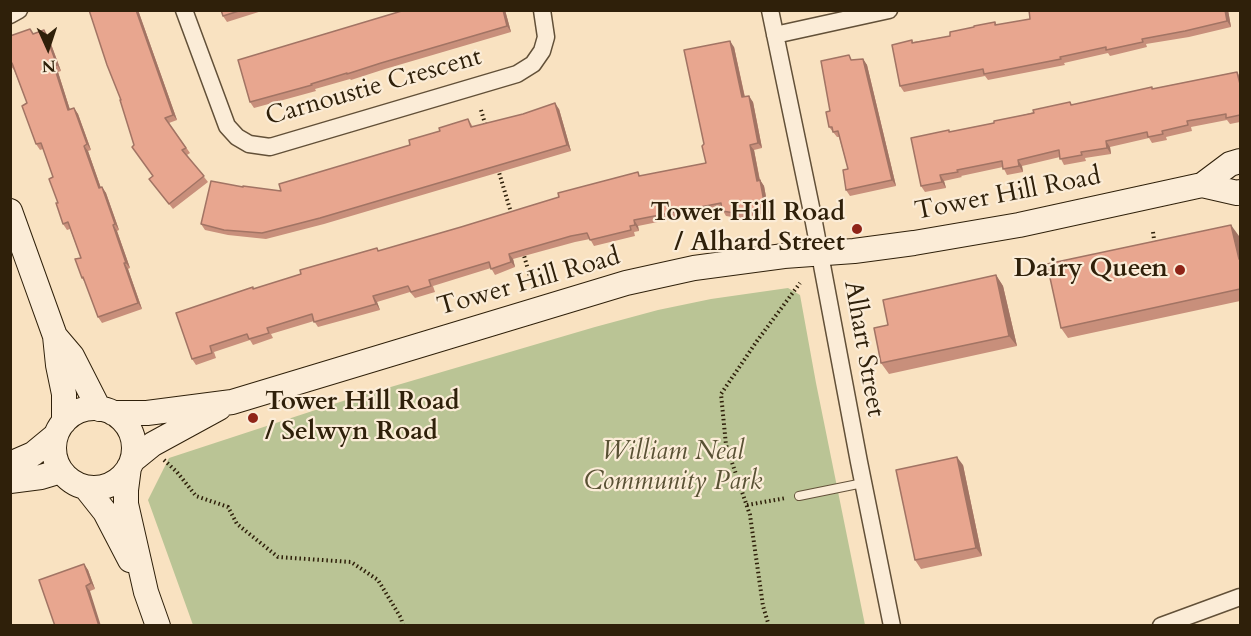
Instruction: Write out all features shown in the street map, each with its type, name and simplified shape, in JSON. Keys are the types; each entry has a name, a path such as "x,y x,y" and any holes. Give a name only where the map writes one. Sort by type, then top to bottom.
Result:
{"street":[{"path":"10,15 19,10"},
{"name":"Carnoustie Crescent","path":"184,10 227,126 237,137 249,144 270,147 517,74 533,64 542,51 546,37 542,10"},
{"name":"Alhart Street","path":"770,10 820,253 892,626"},
{"path":"775,35 889,10"},
{"name":"Tower Hill Road","path":"106,411 147,413 232,402 626,283 694,268 904,244 1019,225 1202,185 1230,164 1240,161"},
{"name":"Tower Hill Road","path":"1202,185 1240,192"},
{"path":"10,211 55,336 57,365 64,394 60,428 54,447 55,460 68,479 87,488 111,485 122,477 131,464"},
{"path":"55,336 72,356 106,411"},
{"name":"Tower Hill Road","path":"131,464 153,444 232,402"},
{"path":"10,464 33,454 71,415 80,411 89,409 106,411 122,419 129,428 134,450 126,490 126,504 146,592 158,626"},
{"path":"10,480 41,477 61,471"},
{"path":"87,488 105,512 146,592"},
{"path":"1161,626 1240,597"}],"lane":[{"path":"799,496 863,483"}],"path":[{"path":"481,110 488,133"},
{"path":"498,167 514,224"},
{"path":"1153,232 1156,249"},
{"path":"521,246 531,280"},
{"path":"769,626 763,606 750,515 726,445 721,394 800,284"},
{"path":"161,458 177,472 196,496 228,507 237,524 278,557 351,562 378,580 401,618 403,626"},
{"path":"747,505 799,496"}],"green space":[{"name":"William Neal Community Park","path":"788,288 800,295 865,625 193,625 148,500 169,458 343,401 595,327 711,299"}],"building":[{"path":"89,10 136,10 173,115 165,118 186,148 182,150 204,176 169,204 149,179 153,176 132,147 134,145 121,100"},
{"path":"221,10 242,10 223,16"},
{"path":"405,10 503,10 507,26 250,102 238,60"},
{"path":"1029,10 1225,10 1227,21 1142,39 1143,42 1106,50 1106,47 1060,57 1061,59 984,74 983,69 900,86 892,45 912,40 912,43 950,36 950,32 995,22 995,25 1030,19"},
{"path":"30,29 33,34 44,30 57,65 54,66 68,110 74,108 87,144 84,146 115,224 113,225 126,263 124,263 138,303 98,317 75,259 81,258 68,222 63,224 56,203 58,203 49,179 53,177 41,143 36,144 22,106 27,103 12,63 10,64 10,36"},
{"path":"730,41 742,97 749,96 758,143 750,145 765,207 735,213 722,211 721,203 634,220 635,225 630,226 631,230 590,240 587,233 571,236 509,254 511,262 491,269 489,262 429,280 431,286 411,292 408,286 373,296 376,304 314,322 312,314 267,328 269,333 249,339 247,334 210,346 212,353 192,359 176,313 253,287 253,289 301,274 300,270 377,248 378,251 559,197 558,193 638,172 639,176 706,163 684,50"},
{"path":"849,55 851,60 863,59 892,180 846,190 843,170 848,169 838,131 833,132 832,127 829,127 826,112 830,111 821,61"},
{"path":"1237,72 1240,84 1240,115 1226,118 1226,114 1187,121 1188,125 1162,131 1163,134 1148,137 1147,132 1106,141 1107,148 1081,152 1082,155 1060,159 1059,150 1018,160 1019,166 1003,169 1002,161 957,170 958,172 940,175 942,182 921,186 911,138 994,123 994,121 1034,113 1033,110 1070,102 1071,105 1152,87 1152,89"},
{"path":"555,103 567,145 262,233 224,230 201,224 211,181 281,191 279,184 410,145 409,140 440,131 439,128 468,119 471,127"},
{"path":"1231,225 1240,259 1240,289 1061,328 1047,264"},
{"path":"996,275 1009,336 881,363 874,328 888,325 883,300"},
{"path":"957,457 976,548 915,560 896,470"},
{"path":"84,564 91,583 86,586 99,626 55,626 39,580"}],"place":[{"name":"Tower Hill Road / Alhard Street","path":"857,229"},
{"name":"Dairy Queen","path":"1180,270"},
{"name":"Tower Hill Road / Selwyn Road","path":"253,418"}]}
